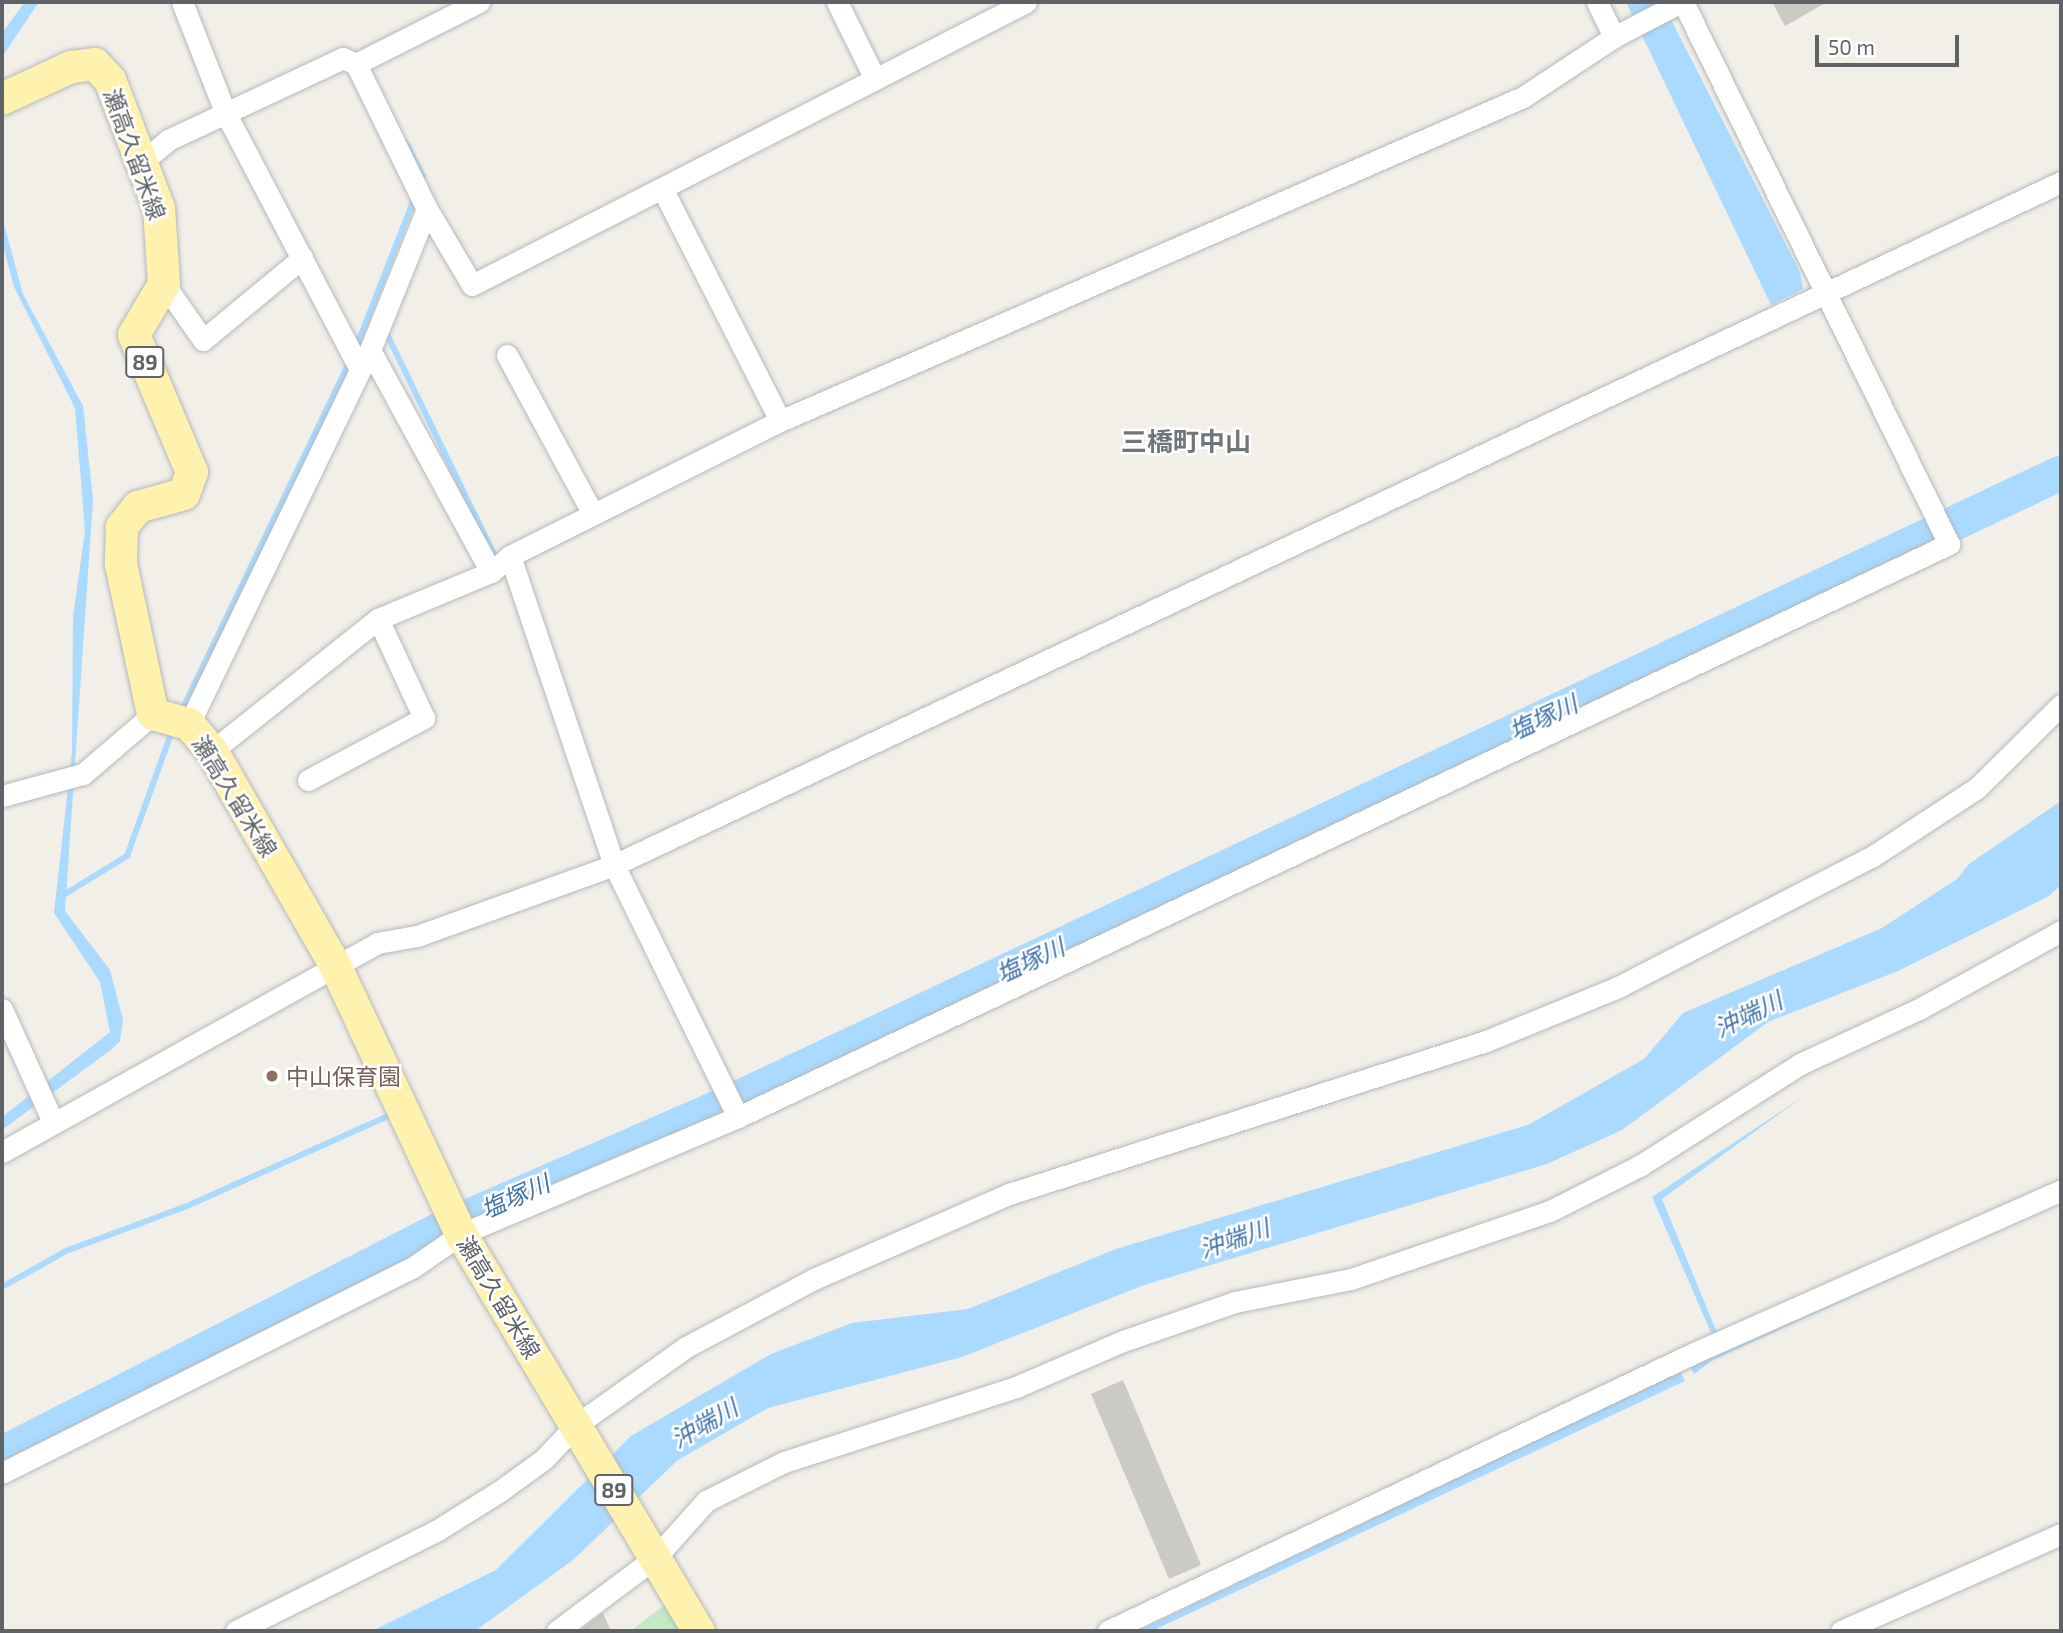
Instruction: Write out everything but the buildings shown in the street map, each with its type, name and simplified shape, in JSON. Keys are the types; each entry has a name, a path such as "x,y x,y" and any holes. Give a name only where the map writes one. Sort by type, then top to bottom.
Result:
{"main road":[{"name":"瀬高久留米線","path":"2,99 71,67 95,64 110,80 159,208 164,284 134,335 191,479 184,494 138,507 121,527 121,564 173,720 212,751 335,964 461,1234 699,1631"}],"street":[{"path":"182,2 226,114 360,369"},
{"path":"356,64 479,2"},
{"path":"837,2 875,79"},
{"path":"142,162 168,140 343,58 356,64 427,209 472,285 1026,2"},
{"path":"1597,2 1620,33"},
{"path":"2,1473 412,1268 461,1234 738,1117 1949,544 1828,297 1677,4 1620,33 1523,97 780,421 510,555 491,572 377,619 212,751"},
{"path":"2,1152 335,964 377,943 417,936 614,865 1828,297 2061,182"},
{"path":"662,188 780,421"},
{"path":"2,796 73,777 173,720 370,349 427,209"},
{"path":"164,284 203,340 302,258"},
{"path":"370,349 491,572"},
{"path":"507,355 593,514"},
{"path":"510,555 614,865 738,1117"},
{"path":"308,780 424,718 377,619"},
{"path":"236,1631 436,1531 544,1459 686,1347 888,1243 1096,1164 1486,1041 1618,987 1873,856 1977,788 2061,705"},
{"path":"557,1631 706,1501 785,1462 1016,1387 1124,1340 1236,1302 1351,1279 1550,1211 1641,1165 1800,1064 1922,1007 2061,931"},
{"path":"2,1009 53,1122"},
{"path":"1108,1631 1694,1353 2061,1190"},
{"path":"1841,1631 2061,1534"}],"green space":[{"path":"664,1605 682,1631 631,1631"}],"water":[{"path":"25,2 39,2 2,57 2,33"},
{"path":"1626,2 1662,2 1800,272 1803,289 1771,305"},
{"path":"2,217 23,294 83,406 93,500 65,911 110,970 123,1020 120,1041 112,1049 2,1130 2,1117 110,1032 100,982 54,913 72,752 73,617 85,531 75,408 14,287 2,242"},
{"name":"沖端川","path":"2061,801 2061,885 2049,896 1898,971 1768,1022 1622,1130 1547,1164 1144,1285 962,1357 768,1408 678,1460 573,1560 475,1631 372,1631 496,1570 631,1436 771,1354 852,1323 968,1309 1116,1249 1528,1125 1644,1059 1683,1013 1882,928 1957,879 1969,864"},
{"path":"1801,1098 1662,1199 1718,1335 1713,1337 1652,1197"},
{"path":"2061,1201 1713,1360 1694,1374 1690,1365"},
{"path":"1680,1371 1685,1381 1152,1631 1138,1631"}],"waterway":[{"path":"406,143 423,176 420,184"},
{"path":"355,350 415,197"},
{"path":"384,328 497,561"},
{"path":"181,712 351,359"},
{"name":"塩塚川","path":"2,1453 443,1227 720,1106 2061,472"},
{"path":"60,897 127,856 173,728"},
{"path":"2,1287 66,1251 187,1206 393,1114"}],"place":[{"name":"中山保育園","path":"272,1076"}],"district":[{"name":"三橋町中山","path":"1186,441"}]}
